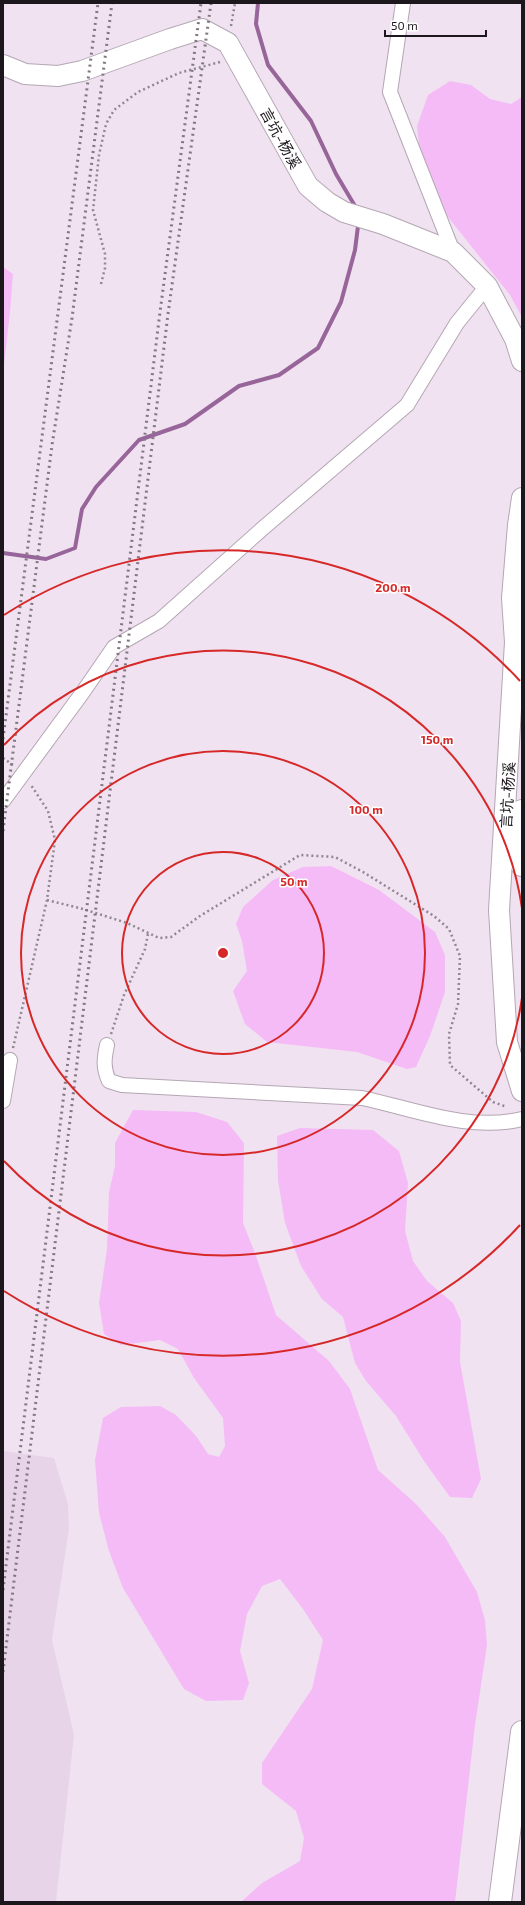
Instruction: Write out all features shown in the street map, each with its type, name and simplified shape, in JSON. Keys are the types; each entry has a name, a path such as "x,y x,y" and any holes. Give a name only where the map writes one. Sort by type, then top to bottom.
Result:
{"highway":[{"path":"522,811 522,865"},
{"path":"500,1902 522,1732"}],"main road":[{"path":"3,65 25,74 58,76 82,71 202,29 232,50"},
{"name":"言坑-杨溪","path":"232,50 308,186 327,202 344,212 383,224 453,252 487,286 515,339 522,361"},
{"name":"言坑-杨溪","path":"522,498 518,525 512,598 516,642 499,910 507,1042 522,1091"}],"street":[{"path":"403,3 390,92 453,252"},
{"path":"3,801 114,647 159,621 262,529 407,405 457,323 487,286"},
{"path":"106,1045 104,1060 106,1074 109,1080 122,1085 362,1098 400,1106 434,1116 462,1121 508,1122 522,1119"},
{"path":"3,1101 10,1060"}],"path":[{"path":"101,284 105,268 105,254 93,210 99,155 106,124 114,110 138,92 232,50 235,3"},
{"path":"10,1060 47,900 55,840 48,811 24,773"},
{"path":"47,900 83,909 127,923 159,938 171,937 200,916 300,855 335,857 363,872 434,916 448,929 460,956 458,1004 449,1034 450,1065 493,1102 508,1108"},
{"path":"106,1045 124,995 145,949 148,934"}],"shaded area":[{"path":"450,81 471,85 490,99 511,104 522,97 522,317 510,295 448,217 431,186 420,154 417,126 428,95"},
{"path":"3,267 13,274 3,374"},
{"path":"331,866 379,890 435,932 445,955 445,992 430,1036 416,1067 407,1069 357,1052 267,1042 245,1024 233,991 247,971 242,941 236,924 243,907 273,880 303,867"},
{"path":"133,1110 196,1112 227,1122 244,1143 243,1223 276,1315 329,1361 350,1389 378,1470 416,1504 445,1537 477,1592 485,1620 487,1645 475,1725 455,1902 241,1902 262,1883 300,1861 304,1838 296,1811 262,1784 262,1763 312,1689 323,1640 303,1609 280,1579 262,1586 247,1614 240,1651 249,1683 243,1700 206,1701 184,1689 123,1588 109,1551 99,1513 95,1460 103,1418 121,1407 160,1406 176,1415 196,1436 208,1454 219,1457 225,1446 223,1418 194,1378 178,1349 160,1340 121,1345 104,1334 99,1303 107,1249 109,1192 115,1166 115,1143"},
{"path":"300,1128 373,1130 399,1151 408,1183 405,1231 413,1261 427,1281 453,1303 461,1321 460,1362 481,1479 472,1498 450,1497 424,1461 396,1416 366,1381 355,1363 343,1317 322,1299 301,1266 285,1223 278,1180 277,1136"},
{"path":"3,1451 54,1458 68,1504 69,1529 52,1640 74,1735 56,1902 3,1902"}],"waterway":[{"path":"258,3 256,24 268,65 311,121 336,174 355,206"},
{"path":"3,553 46,559 75,548 82,509 96,487 139,440 185,424 239,386 279,375 318,348 341,302 355,250 358,226"}],"railway":[{"path":"3,739 98,3"},
{"path":"3,831 52,445 72,318 112,3"},
{"path":"3,1590 160,312 201,3"},
{"path":"3,1672 168,314 211,3"}]}
